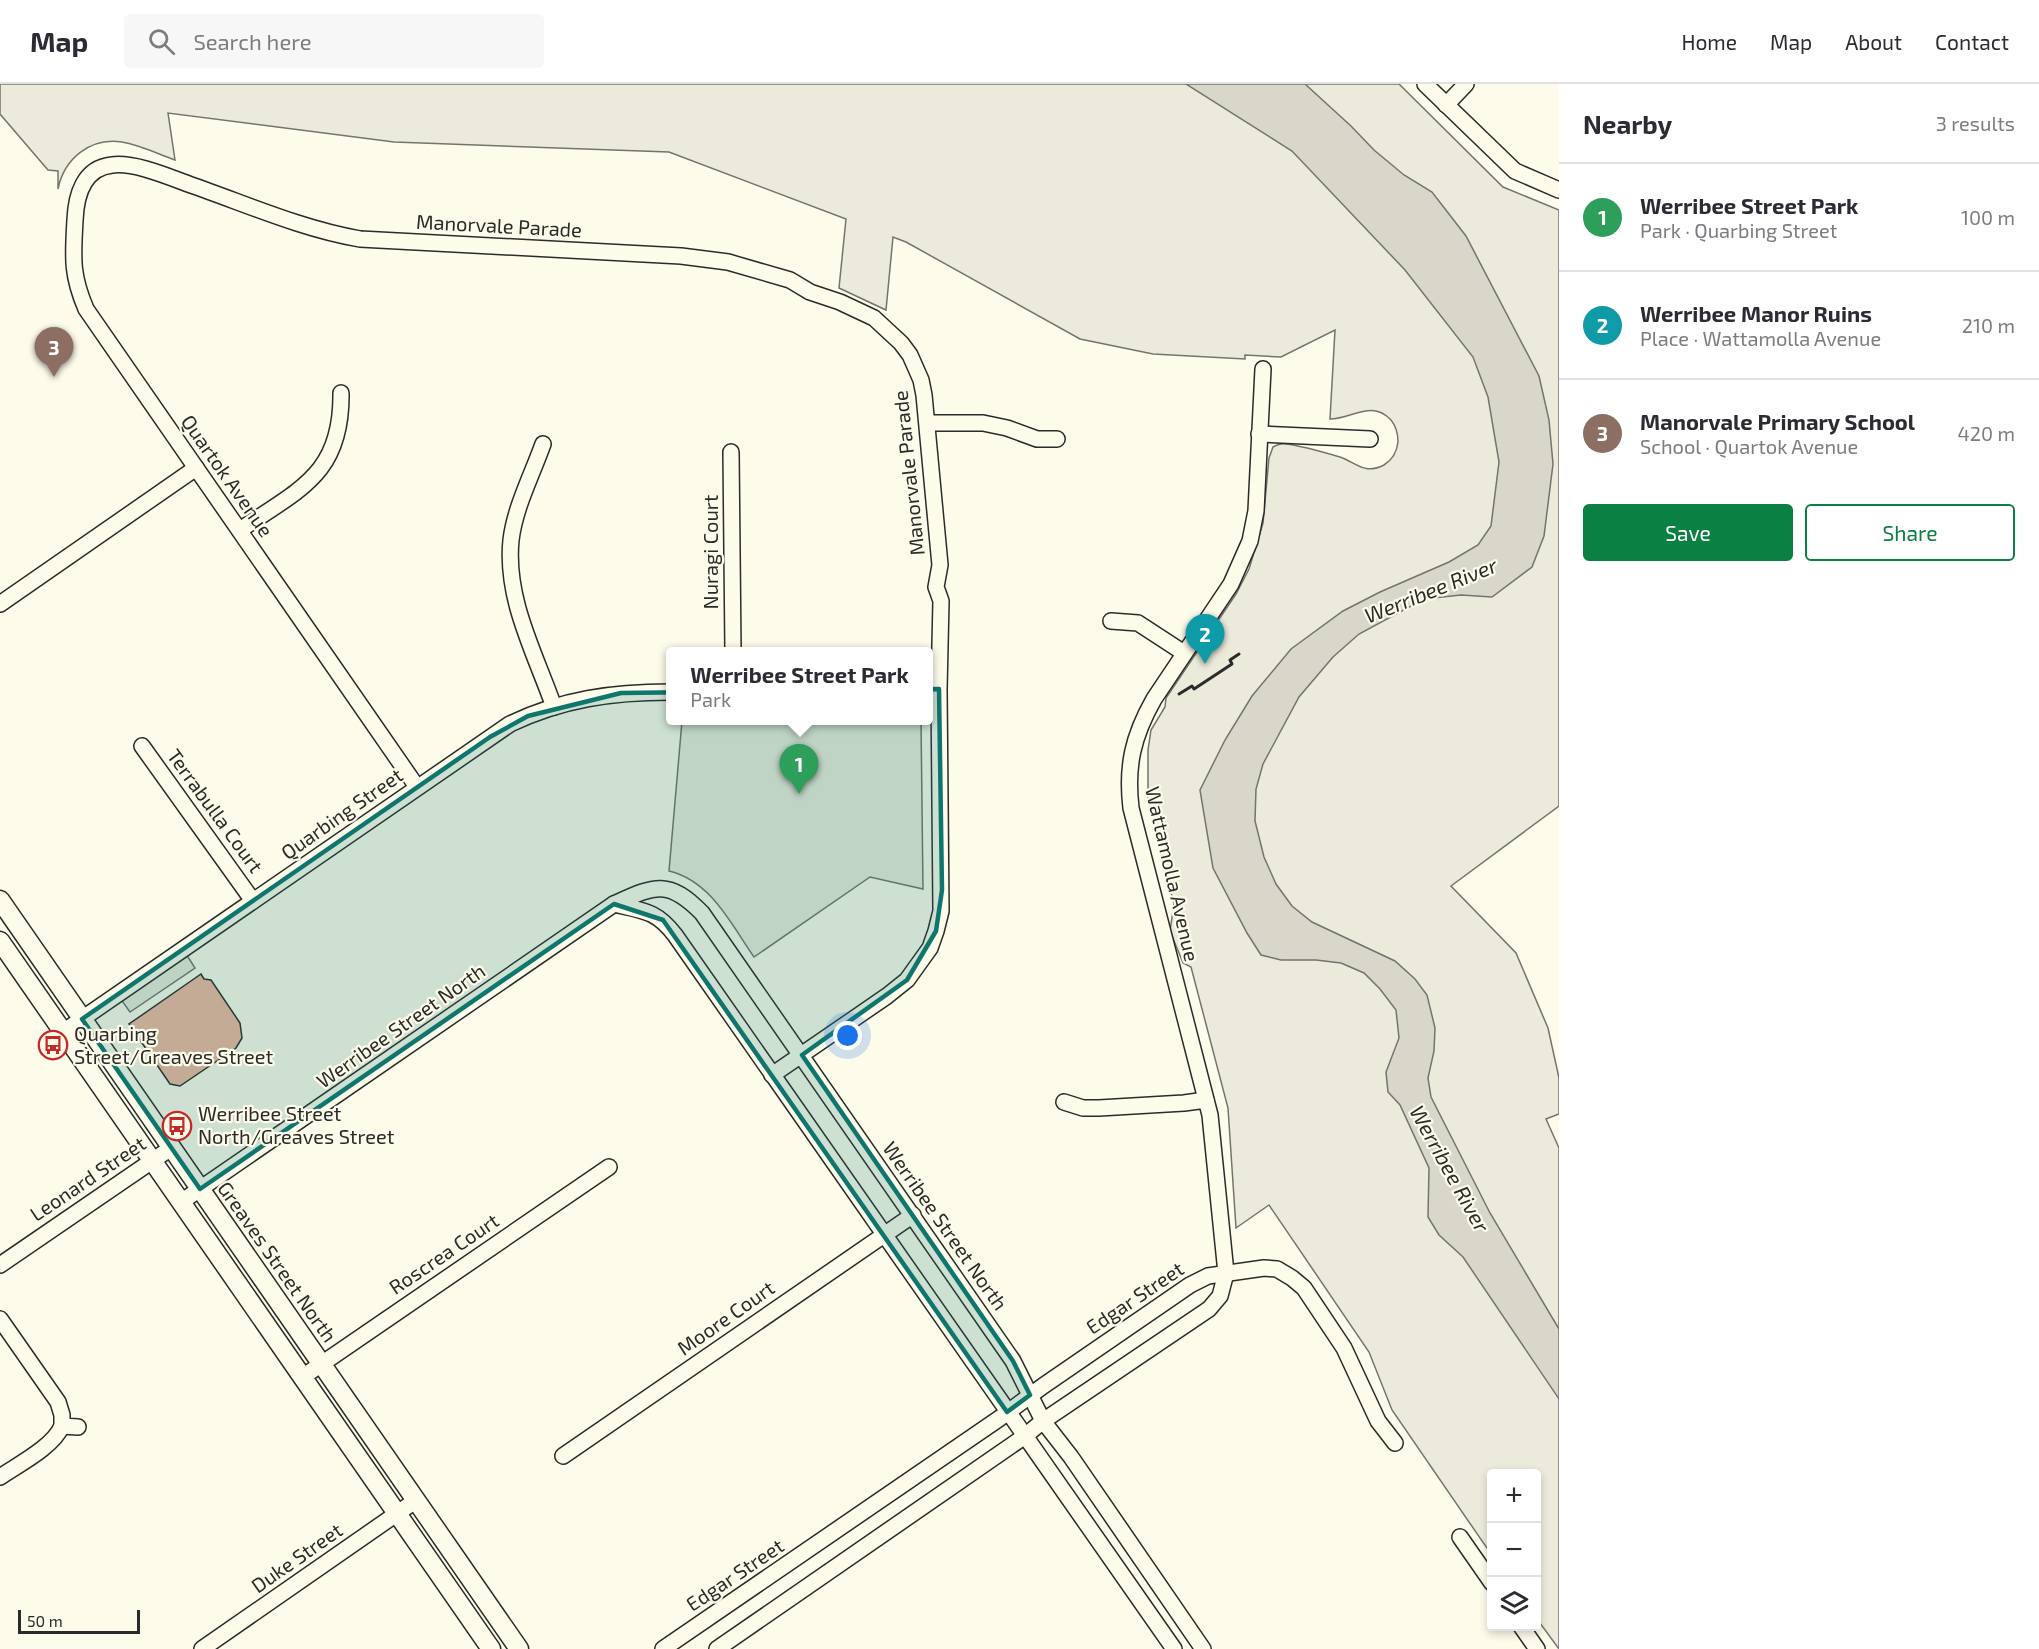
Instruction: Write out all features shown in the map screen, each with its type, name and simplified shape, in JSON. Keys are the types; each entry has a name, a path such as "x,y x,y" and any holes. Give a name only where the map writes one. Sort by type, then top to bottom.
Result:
{"street":[{"path":"1425,84 1515,171 1559,190"},
{"path":"1446,105 1466,84"},
{"name":"Manorvale Parade","path":"95,171 111,165 158,173 319,229 360,239 681,256 728,262 797,283 818,296 859,310 874,318 901,343 916,368 924,395 940,571 936,582 941,601 934,689 941,911 930,948 907,980 772,1075"},
{"name":"Quartok Avenue","path":"95,171 84,183 76,199 73,267 86,309 417,787"},
{"name":"Wattamolla Avenue","path":"1226,1273 1210,1115 1131,808 1130,763 1135,740 1154,699 1231,584 1250,541 1256,511 1263,369"},
{"path":"240,530 304,485 323,466 335,444 340,428 341,393"},
{"path":"928,423 983,423 1037,439 1058,439"},
{"path":"1259,434 1370,439"},
{"path":"543,444 519,508 512,539 512,578 518,608 554,707"},
{"name":"Nuragi Court","path":"731,452 733,647"},
{"path":"0,604 196,468"},
{"path":"1111,621 1138,623 1184,653"},
{"name":"Quarbing Street","path":"63,1032 510,724 554,707 599,696 666,692"},
{"name":"Terrabulla Court","path":"142,746 253,901"},
{"name":"Werribee Street North","path":"182,1202 614,904 647,889 677,892 688,898 702,913 802,1055 1012,1361 1043,1421 1071,1457 1203,1649"},
{"name":"Greaves Street North","path":"0,900 519,1649"},
{"path":"614,904 645,911 663,920 1174,1649"},
{"path":"0,940 491,1649"},
{"path":"1064,1102 1083,1108 1099,1108 1206,1100"},
{"name":"Leonard Street","path":"0,1265 171,1148"},
{"name":"Roscrea Court","path":"304,1376 609,1167"},
{"name":"Moore Court","path":"564,1456 913,1215"},
{"name":"Edgar Street","path":"663,1649 1190,1285 1208,1276 1264,1268 1277,1269 1304,1288 1344,1348 1378,1421 1395,1443"},
{"path":"717,1649 1025,1436 1043,1421 1209,1309 1220,1296 1226,1273"},
{"path":"0,1319 58,1402 62,1414 62,1426 58,1434 0,1477"},
{"path":"62,1426 78,1427"},
{"name":"Duke Street","path":"202,1649 415,1501"},
{"path":"1460,1537 1487,1577"},
{"path":"1524,1631 1537,1649"}],"highlighted area":[{"path":"939,689 942,890 936,931 907,980 802,1055 1013,1361 1030,1395 1007,1412 675,935 663,920 614,904 200,1189 82,1019 490,737 528,716 621,693"}],"shaded area":[{"path":"0,84 1399,84 1503,187 1559,210 1559,806 1451,886 1516,953 1548,1028 1559,1078 1559,1114 1546,1119 1559,1148 1559,1649 1541,1624 1541,1469 1487,1469 1487,1548 1392,1410 1369,1352 1269,1205 1236,1228 1228,1108 1191,967 1183,963 1170,931 1174,904 1148,800 1148,750 1151,730 1165,707 1166,698 1236,594 1249,569 1263,523 1269,458 1273,447 1284,444 1306,448 1340,457 1371,469 1387,463 1394,455 1398,442 1393,422 1377,411 1369,410 1330,419 1335,330 1281,357 1245,355 1245,359 1153,354 1080,339 906,242 893,237 886,310 839,288 846,219 669,152 394,142 168,113 175,160 129,143 110,141 99,143 80,152 72,160 61,178 58,189 58,171 48,170 0,114"},
{"path":"682,725 921,725 923,889 870,877 754,957 719,905 697,884 669,871"},
{"path":"183,949 195,968 130,1012 117,994"}],"water":[{"name":"Werribee River","path":"1186,84 1305,84 1374,150 1404,175 1432,192 1466,236 1539,376 1549,420 1553,464 1544,536 1532,567 1492,597 1461,595 1424,599 1359,634 1333,657 1299,697 1263,764 1256,789 1255,821 1264,857 1276,884 1292,906 1312,922 1395,961 1415,979 1427,995 1435,1028 1434,1051 1428,1078 1431,1097 1490,1213 1559,1329 1559,1399 1463,1257 1439,1235 1428,1217 1429,1168 1400,1105 1388,1092 1386,1072 1399,1038 1396,1010 1364,973 1341,963 1281,960 1261,955 1213,868 1200,790 1225,740 1252,696 1291,649 1343,611 1449,562 1478,545 1491,526 1499,462 1488,397 1473,357 1405,270 1292,151"}],"building":[{"path":"201,974 204,979 211,980 240,1023 242,1038 236,1048 180,1086 170,1084 129,1024"}],"wall":[{"path":"1179,694 1192,686 1194,689 1232,664 1230,660 1239,654"}],"place":[{"name":"Manorvale Primary School","path":"54,377"},
{"name":"Werribee Manor Ruins","path":"1205,664"},
{"name":"Werribee Street Park","path":"799,794"},
{"name":"Quarbing Street/Greaves Street","path":"53,1045"},
{"name":"Werribee Street North/Greaves Street","path":"177,1126"}]}
